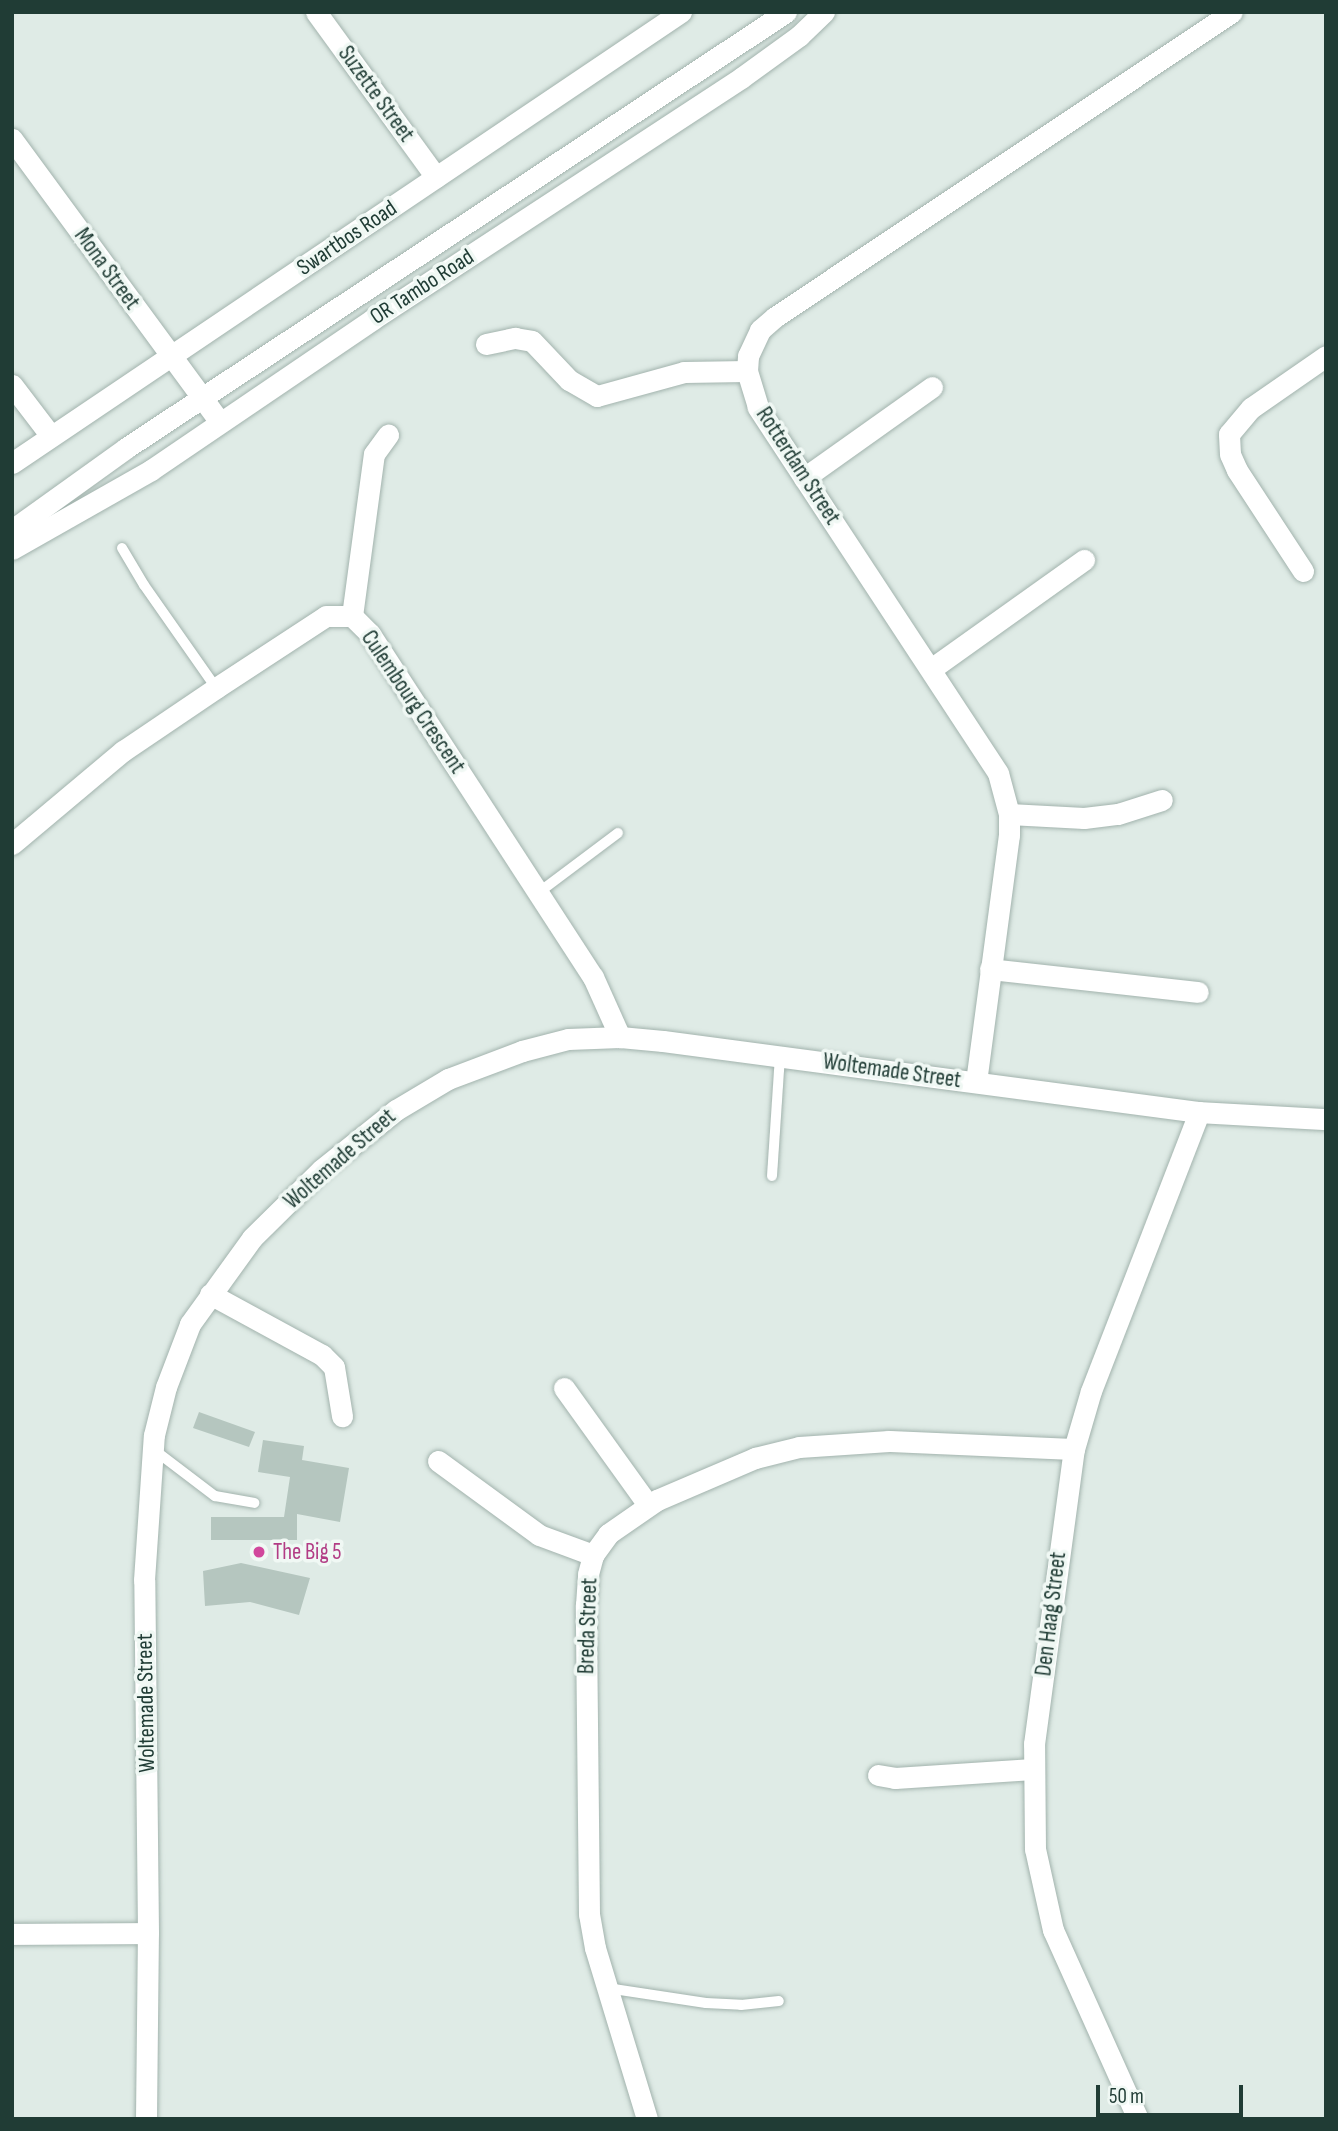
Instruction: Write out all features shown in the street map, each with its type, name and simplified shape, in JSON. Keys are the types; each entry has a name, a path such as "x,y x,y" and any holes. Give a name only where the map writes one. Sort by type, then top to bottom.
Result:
{"street":[{"name":"Suzette Street","path":"316,12 436,177"},
{"name":"Swartbos Road","path":"12,463 681,12"},
{"name":"OR Tambo Road","path":"12,530 203,398 786,12"},
{"name":"OR Tambo Road","path":"12,549 151,470 741,78 799,36 824,12"},
{"path":"486,344 515,338 532,341 569,380 597,396 684,372 747,371 752,342 760,330 775,317 1232,12"},
{"name":"Mona Street","path":"12,139 220,422"},
{"path":"1303,571 1237,470 1230,454 1229,434 1251,408 1326,356"},
{"name":"Rotterdam Street","path":"747,371 758,407 998,773 1009,814 976,1082"},
{"path":"12,385 51,436"},
{"path":"804,478 932,387"},
{"path":"352,615 374,454 388,435"},
{"path":"931,669 1084,560"},
{"name":"Culembourg Crescent","path":"12,844 124,751 216,688 318,620 336,614 352,615 370,634 593,977 620,1037"},
{"path":"1009,814 1084,818 1118,814 1162,800"},
{"path":"990,969 1198,992"},
{"name":"Woltemade Street","path":"146,2119 148,1933 144,1580 153,1449 166,1387 190,1324 262,1228 321,1170 396,1110 448,1079 522,1051 568,1040 620,1037 780,1055 1199,1112 1326,1119"},
{"name":"Den Haag Street","path":"1138,2119 1053,1930 1035,1849 1034,1744 1074,1449 1091,1391 1199,1112"},
{"path":"210,1294 328,1361 334,1367 337,1377 342,1416"},
{"path":"564,1388 648,1505"},
{"name":"Breda Street","path":"647,2119 607,1988 589,1914 586,1605 588,1574 593,1555 608,1534 648,1505 755,1458 799,1447 888,1441 1074,1449"},
{"path":"438,1461 538,1535 593,1555"},
{"path":"878,1775 895,1778 1033,1769"},
{"path":"12,1934 148,1933"}],"lane":[{"path":"122,548 144,585 216,688"},
{"path":"538,893 618,833"},
{"path":"772,1176 780,1055"},
{"path":"153,1449 215,1496 254,1503"},
{"path":"607,1988 706,2003 741,2005 779,2001"}],"building":[{"path":"199,1412 255,1432 249,1447 193,1428"},
{"path":"263,1440 304,1446 302,1460 349,1468 340,1522 297,1514 297,1540 211,1540 211,1517 284,1517 290,1477 258,1472"},
{"path":"241,1563 310,1578 299,1615 250,1602 205,1606 203,1571"}],"place":[{"name":"The Big 5","path":"259,1552"}]}
